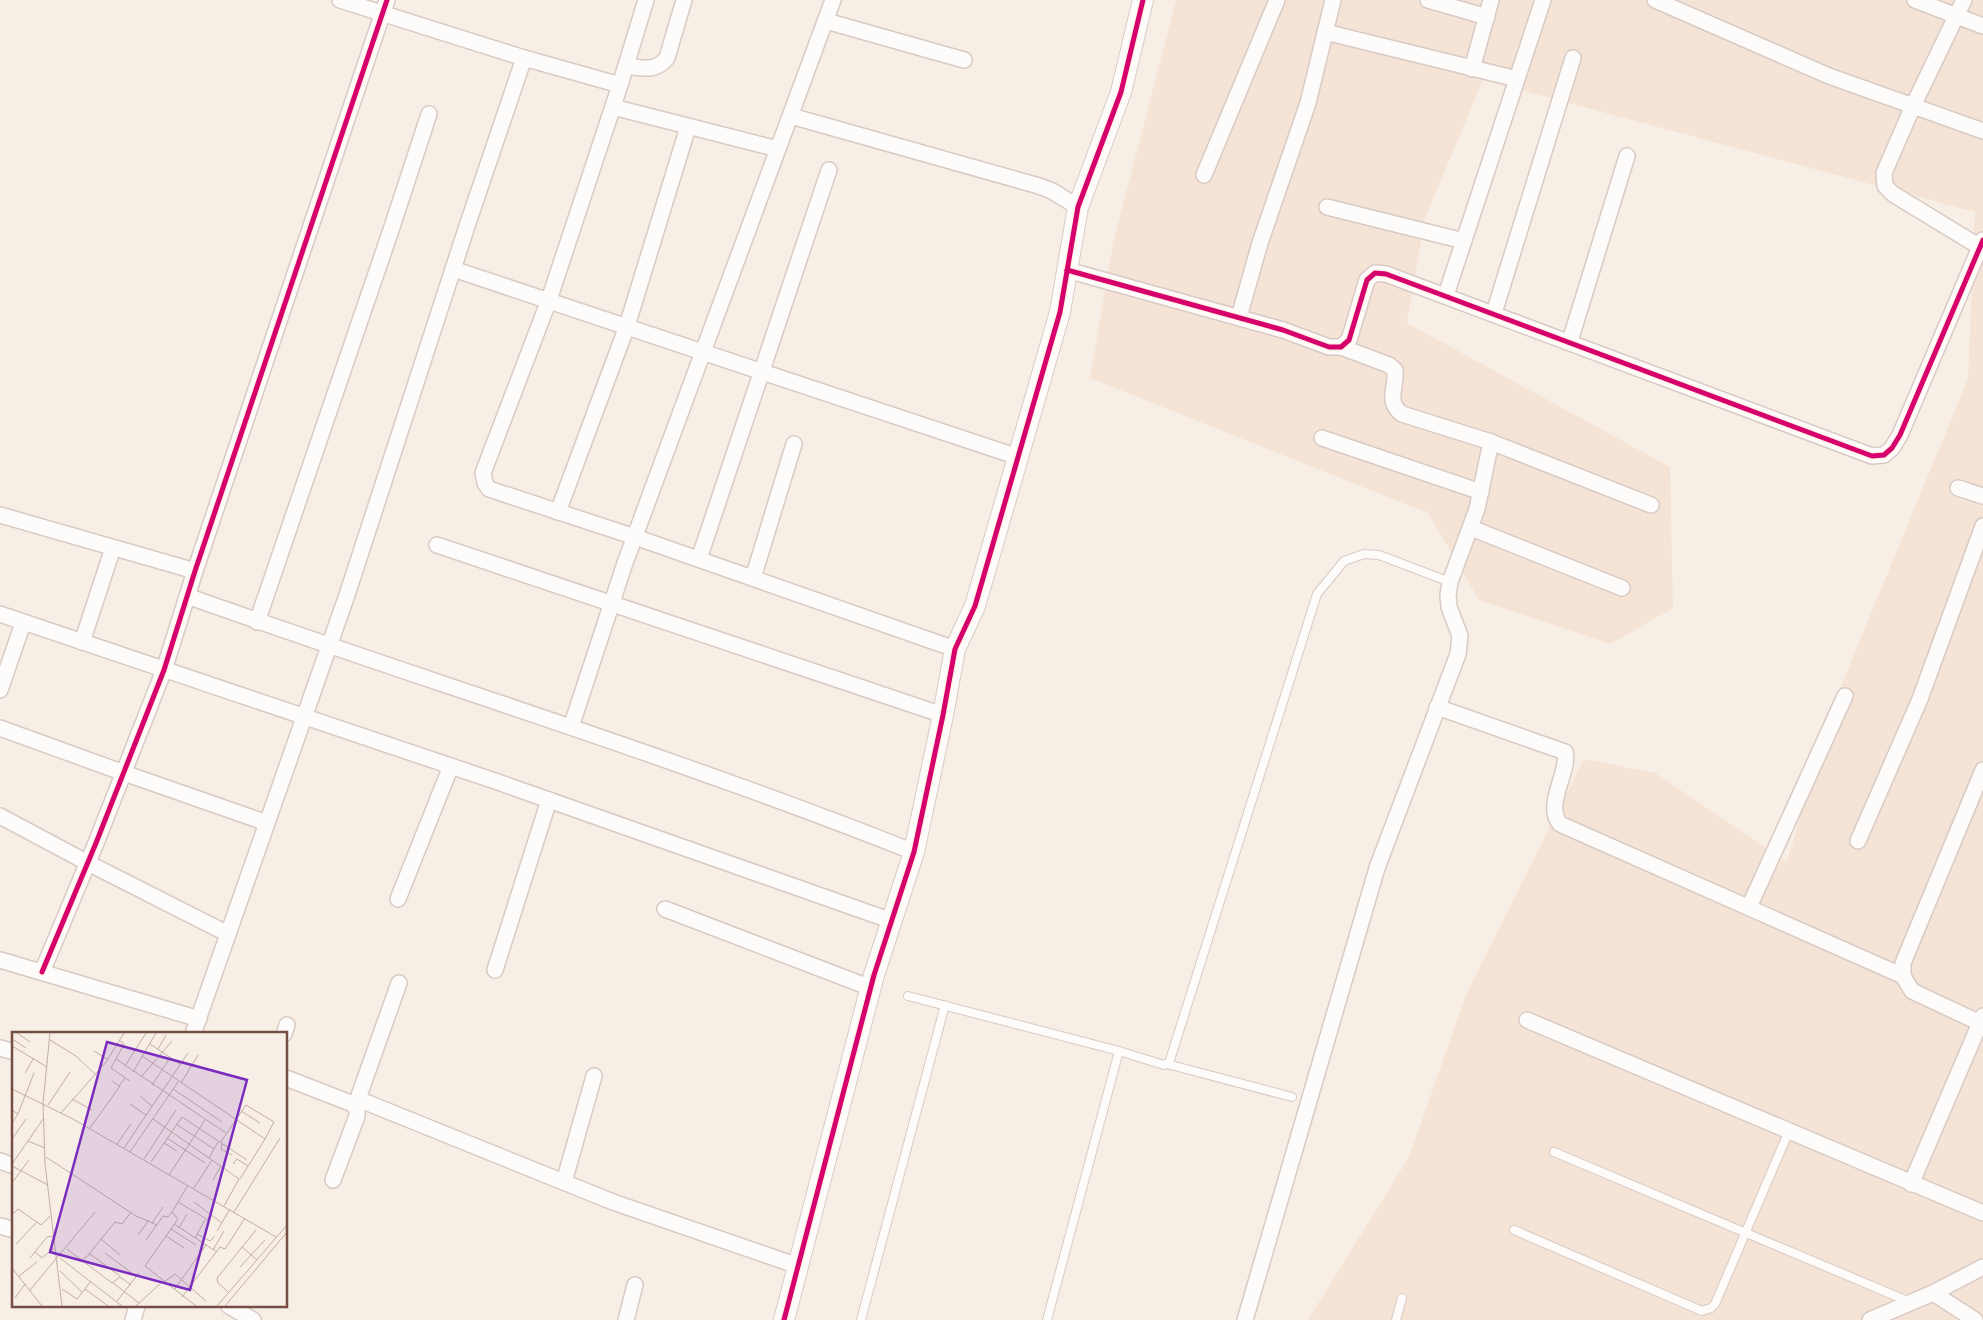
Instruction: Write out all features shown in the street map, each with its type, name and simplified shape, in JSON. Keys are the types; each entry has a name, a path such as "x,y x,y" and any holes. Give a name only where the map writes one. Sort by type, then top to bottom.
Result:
{"street":[{"path":"340,0 385,6 524,58 620,85"},
{"path":"646,0 613,107 549,300 483,473 485,483 489,489 635,537 955,648"},
{"path":"626,66 650,69 658,68 662,64 667,58 684,0"},
{"path":"570,727 635,537 833,0"},
{"path":"784,1320 871,988 914,852 955,648 975,606 1060,312 1078,207 1120,92 1144,0"},
{"path":"1204,175 1277,0"},
{"path":"1239,317 1260,243 1308,103 1333,0"},
{"path":"1428,0 1487,17"},
{"path":"1472,69 1491,0"},
{"path":"1446,295 1543,0"},
{"path":"1655,0 1829,76 1983,131"},
{"path":"1916,0 1983,26"},
{"path":"1341,347 1349,340 1367,280 1375,273 1386,274 1570,341 1872,456 1884,456 1892,448 1900,435 1978,264 1982,244 1893,194 1885,186 1884,173 1913,106 1964,0"},
{"path":"42,972 124,774 164,670 195,571 385,6"},
{"path":"826,21 964,60"},
{"path":"1325,32 1517,79"},
{"path":"194,1032 329,647 524,58"},
{"path":"1494,313 1573,58"},
{"path":"613,107 778,149"},
{"path":"258,622 429,114"},
{"path":"791,116 1039,186 1078,207"},
{"path":"558,512 627,326 688,127"},
{"path":"1570,341 1627,156"},
{"path":"699,559 829,170"},
{"path":"1327,206 1464,241"},
{"path":"453,269 762,370 1018,457"},
{"path":"1068,270 1239,317 1283,330 1329,347 1341,347 1389,365 1395,370 1396,380 1392,400 1395,409 1402,414 1492,442 1651,505"},
{"path":"1322,438 1481,492"},
{"path":"1245,1320 1377,868 1458,654 1460,636 1449,607 1450,582 1471,528 1492,442"},
{"path":"753,578 794,444"},
{"path":"1958,488 1983,496"},
{"path":"0,515 195,571"},
{"path":"1858,841 1920,699 1983,526"},
{"path":"1471,528 1622,588"},
{"path":"438,546 943,715"},
{"path":"82,642 113,548"},
{"path":"187,596 329,647 570,727 806,809 914,852"},
{"path":"0,614 451,766 892,920"},
{"path":"0,690 23,623"},
{"path":"1749,907 1845,696"},
{"path":"1437,707 1565,752 1566,760 1558,786 1555,810 1560,824 1903,976"},
{"path":"0,728 124,774 267,823"},
{"path":"398,899 451,766"},
{"path":"1912,1184 1981,1020 1912,991 1903,976 1903,963 1983,770"},
{"path":"494,970 549,800"},
{"path":"0,816 228,934"},
{"path":"665,909 871,988"},
{"path":"0,960 198,1019"},
{"path":"333,1180 357,1116 357,1103 399,983"},
{"path":"1527,1020 1983,1213"},
{"path":"564,1182 594,1076"},
{"path":"288,1079 353,1104 357,1103 613,1202 798,1266"},
{"path":"1870,1320 1933,1293 1983,1266"},
{"path":"626,1320 635,1285"},
{"path":"1933,1293 1975,1320"},
{"path":"232,1308 253,1320"}],"lane":[{"path":"1167,1064 1170,1062 1317,594 1344,561 1364,554 1379,555 1450,582"},
{"path":"908,996 1292,1097"},
{"path":"861,1320 945,1005"},
{"path":"1047,1320 1119,1051"},
{"path":"1514,1230 1702,1311 1711,1308 1715,1304 1789,1131"},
{"path":"1554,1152 1910,1302"},
{"path":"1396,1320 1402,1298"}],"shaded area":[{"path":"1176,0 1983,0 1983,1320 1308,1320 1409,1157 1466,995 1584,759 1655,773 1787,862 1834,703 1968,379 1975,212 1483,80 1425,218 1407,323 1670,467 1673,608 1610,644 1479,600 1428,513 1090,378 1113,244"}],"cycle path":[{"path":"42,972 96,843 164,670 195,571 387,0"},
{"path":"784,1320 874,975 914,852 955,649 975,606 1060,312 1078,207 1121,92 1143,0"},
{"path":"1067,270 1283,330 1329,347 1341,347 1349,340 1367,280 1375,273 1386,274 1872,456 1884,455 1892,448 1900,435 1983,240"}]}
